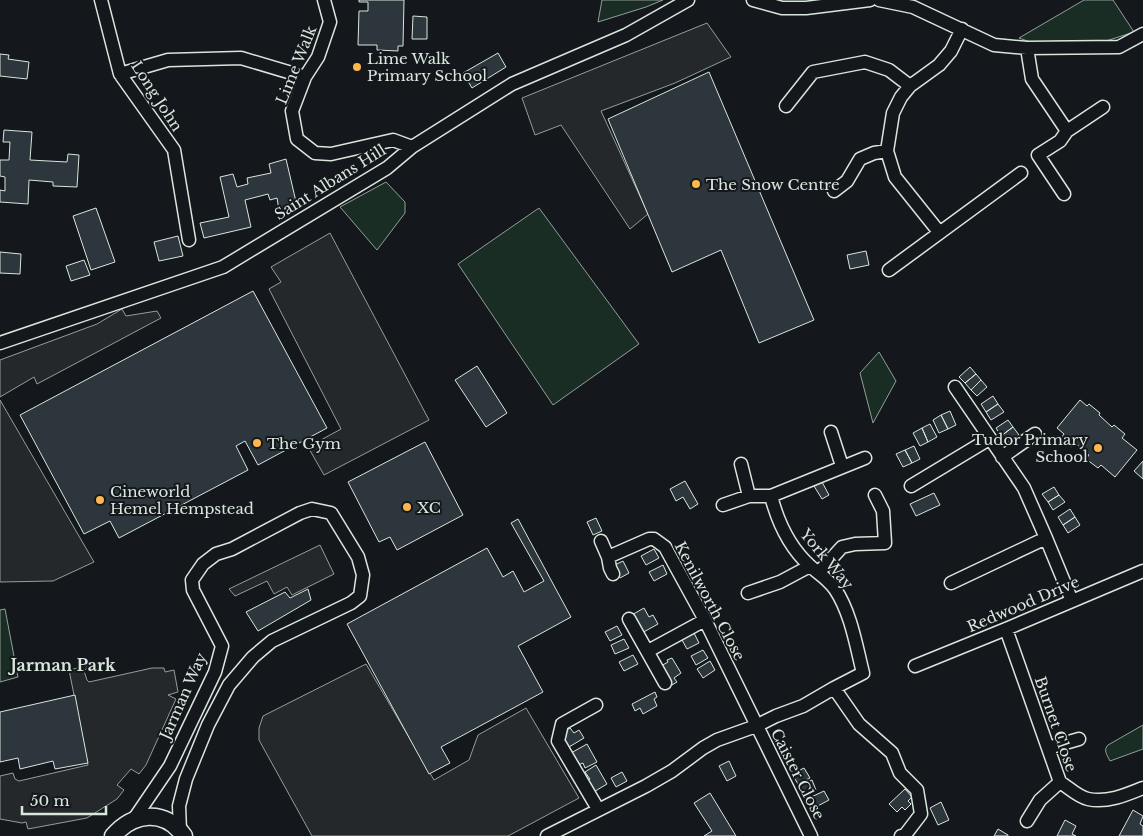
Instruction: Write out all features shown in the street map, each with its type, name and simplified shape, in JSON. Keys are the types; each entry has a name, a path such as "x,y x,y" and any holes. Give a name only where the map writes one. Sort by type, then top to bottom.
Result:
{"main road":[{"path":"113,836 122,826 134,819 147,817 159,818 171,823 182,834"}],"street":[{"name":"Long John","path":"101,0 120,74 174,150 189,240"},
{"name":"Lime Walk","path":"324,0 330,22 318,57 305,77 292,111 297,139 315,153 331,154 393,140 412,147"},
{"name":"Saint Albans Hill","path":"0,343 223,267 387,168 412,147 512,84 626,36 688,0"},
{"path":"753,0 782,8 806,8 870,0"},
{"path":"879,0 913,7 994,45 1027,48 1119,47 1143,34"},
{"path":"939,232 895,177 887,151 893,113 901,98 910,86 939,65 951,51 962,29"},
{"path":"1027,48 1032,79 1068,131"},
{"path":"120,74 168,60 241,58 305,77"},
{"path":"786,106 814,72 865,62 889,70 910,86"},
{"path":"1064,194 1038,155 1060,141 1068,131 1103,107"},
{"path":"834,191 847,181 860,159 874,153 887,151"},
{"path":"890,270 1021,173"},
{"path":"955,387 1024,488 1072,601"},
{"path":"831,432 842,466"},
{"path":"1002,457 1035,434"},
{"path":"911,486 989,438"},
{"path":"723,505 749,496 771,496 865,458"},
{"path":"741,464 749,496"},
{"path":"748,593 814,569 842,547 855,544 885,543 883,511 875,495"},
{"name":"York Way","path":"547,836 672,771 717,740 803,706 834,688 869,673 844,606 834,588 814,569 787,538 780,527 771,496"},
{"name":"Jarman Way","path":"134,819 170,766 215,672 222,646 193,590 192,580 203,564 216,554 232,549 300,513 312,509 331,513 358,556 363,575 360,596 351,603 272,642 253,657 229,685 208,725 186,779 179,806 182,834"},
{"path":"951,583 1046,538"},
{"name":"Kenilworth Close","path":"608,557 649,539 658,541 665,548 705,620 756,726"},
{"path":"601,541 613,574"},
{"name":"Redwood Drive","path":"915,666 1143,571"},
{"path":"629,619 665,683"},
{"path":"648,651 705,620"},
{"name":"Burnet Close","path":"1006,629 1060,782 1040,800 1027,821"},
{"path":"834,688 859,724 892,753 900,773 917,790 921,814 905,834 901,836"},
{"path":"596,705 562,724 558,741 598,809"},
{"name":"Caister Close","path":"756,726 771,752 811,836"},
{"path":"1048,748 1079,738"},
{"path":"1060,782 1086,799 1105,800 1143,788"}],"green space":[{"path":"602,0 663,0 598,22"},
{"path":"1084,0 1113,0 1134,32 1106,41 1033,43 1019,38"},
{"path":"386,182 405,202 405,213 377,250 340,207"},
{"path":"539,208 639,344 553,405 458,264"},
{"path":"879,352 896,381 873,423 860,373"},
{"path":"5,609 18,677 0,682 0,610"},
{"path":"1143,725 1143,749 1110,761 1106,751 1108,745"}],"shaded area":[{"path":"707,23 731,57 675,83 601,111 648,214 630,229 561,125 535,135 522,98"},
{"path":"330,233 429,420 324,475 308,447 341,429 269,289 281,282 271,267"},
{"path":"122,309 126,316 157,311 161,318 37,384 34,377 0,397 0,360 97,324"},
{"path":"0,400 94,562 53,581 0,582"},
{"path":"320,545 334,574 292,595 287,587 274,594 267,581 235,596 229,589"},
{"path":"366,664 434,780 469,760 478,735 526,708 579,798 508,836 312,836 259,740 259,728 263,716"},
{"path":"90,665 84,671 89,682 152,668 164,668 165,672 174,670 178,692 168,695 176,699 146,765 139,774 131,769 117,785 124,790 117,799 87,818 28,829 26,822 0,819 0,776 13,773 15,779 19,781 88,765 69,670"}],"building":[{"name":"Lime Walk Primary School","path":"359,0 404,0 403,46 398,46 398,51 377,50 377,45 358,45 359,11 368,11 368,2 359,2"},
{"path":"413,16 427,17 427,39 412,39"},
{"path":"498,53 506,67 472,88 463,73"},
{"path":"0,54 9,55 8,59 29,62 27,79 0,76"},
{"name":"The Snow Centre","path":"709,72 814,320 759,343 721,250 672,272 608,119"},
{"path":"4,130 32,132 30,160 67,162 68,154 79,155 77,187 53,186 53,182 29,180 28,204 0,202 0,190 5,191 5,177 0,176 0,160 9,160 10,142 3,142"},
{"path":"286,159 297,206 279,210 277,198 270,200 268,194 245,200 251,227 204,238 200,223 229,217 220,177 233,174 237,187 248,184 247,178 271,173 269,164"},
{"path":"96,208 115,262 91,270 73,216"},
{"path":"178,236 183,256 159,261 154,242"},
{"path":"866,251 869,265 850,269 847,255"},
{"path":"0,252 21,254 20,274 0,273"},
{"path":"84,260 90,275 71,281 66,266"},
{"path":"253,291 327,428 258,465 245,441 236,446 248,470 119,538 110,521 84,534 20,415"},
{"path":"477,366 507,413 486,427 455,380"},
{"path":"970,367 976,374 965,383 959,377"},
{"path":"976,374 981,380 971,390 965,383"},
{"path":"981,380 987,387 977,396 971,390"},
{"path":"993,396 998,404 986,412 981,404"},
{"path":"1080,400 1087,406 1089,404 1100,413 1099,415 1112,427 1114,425 1125,434 1122,438 1137,450 1115,477 1101,465 1098,468 1086,459 1089,455 1075,443 1072,447 1061,438 1064,434 1057,428"},
{"path":"998,404 1004,412 991,420 986,412"},
{"path":"950,411 956,425 948,429 941,415"},
{"path":"941,415 948,429 939,433 933,420"},
{"path":"1008,420 1013,427 1001,436 996,428"},
{"path":"930,424 937,437 928,442 922,428"},
{"path":"1013,427 1019,435 1006,444 1001,436"},
{"path":"922,428 928,442 920,446 913,433"},
{"path":"425,442 463,515 397,550 390,537 379,542 348,482"},
{"path":"914,446 920,459 912,463 905,450"},
{"path":"905,450 912,463 903,467 896,454"},
{"path":"1143,461 1143,479 1134,471"},
{"path":"685,481 698,504 690,509 683,497 676,501 670,489"},
{"path":"822,482 829,495 822,499 814,486"},
{"path":"1054,487 1059,495 1048,502 1042,494"},
{"path":"934,493 940,505 916,516 910,504"},
{"path":"1059,495 1065,502 1053,510 1048,502"},
{"path":"1070,509 1075,517 1063,525 1058,517"},
{"path":"1075,517 1080,525 1068,533 1063,525"},
{"path":"596,518 602,531 593,535 587,522"},
{"path":"518,519 571,617 518,646 543,692 441,747 450,763 429,774 347,624 487,548 503,577 513,571 524,592 544,581 511,523"},
{"path":"654,549 659,558 646,565 641,556"},
{"path":"623,561 629,573 620,578 613,566"},
{"path":"663,565 667,574 654,581 649,572"},
{"path":"308,589 311,600 258,631 246,612 285,592 290,598"},
{"path":"644,608 649,617 653,615 658,624 640,634 630,616"},
{"path":"617,626 622,635 610,641 605,632"},
{"path":"694,633 699,643 687,649 682,640"},
{"path":"624,639 629,648 615,654 611,645"},
{"path":"703,650 708,658 696,665 691,656"},
{"path":"633,655 638,664 624,671 619,662"},
{"path":"672,658 681,673 674,678 677,682 672,685 661,666"},
{"path":"710,661 715,670 703,678 697,669"},
{"path":"655,692 657,697 654,699 657,706 643,714 640,708 635,711 632,704"},
{"path":"75,695 88,763 55,769 53,761 20,769 18,758 0,762 0,712"},
{"path":"570,728 574,733 579,730 584,738 569,747 561,733"},
{"path":"587,744 597,762 585,768 583,763 578,765 571,753"},
{"path":"729,761 736,776 727,781 719,766"},
{"path":"596,765 607,784 592,793 585,782 590,779 585,772"},
{"path":"804,768 810,778 798,784 792,774"},
{"path":"622,772 627,781 616,787 611,778"},
{"path":"812,780 816,790 804,796 799,786"},
{"path":"905,789 912,797 908,801 911,804 905,810 902,807 897,812 889,804"},
{"path":"824,791 829,800 812,809 807,799"},
{"path":"710,793 736,836 704,836 712,831 694,803"},
{"path":"941,802 949,820 938,825 930,808"},
{"path":"1133,810 1143,816 1140,824 1143,826 1143,836 1119,836"},
{"path":"1065,820 1076,826 1072,834 1076,836 1057,836"},
{"path":"998,829 1008,835 1008,836 994,836"}],"place":[{"name":"Lime Walk Primary School","path":"357,67"},
{"name":"The Snow Centre","path":"696,184"},
{"name":"The Gym","path":"257,443"},
{"name":"Tudor Primary School","path":"1098,448"},
{"name":"Cineworld Hemel Hempstead","path":"100,500"},
{"name":"XC","path":"407,507"}],"district":[{"name":"Jarman Park","path":"63,665"}]}
